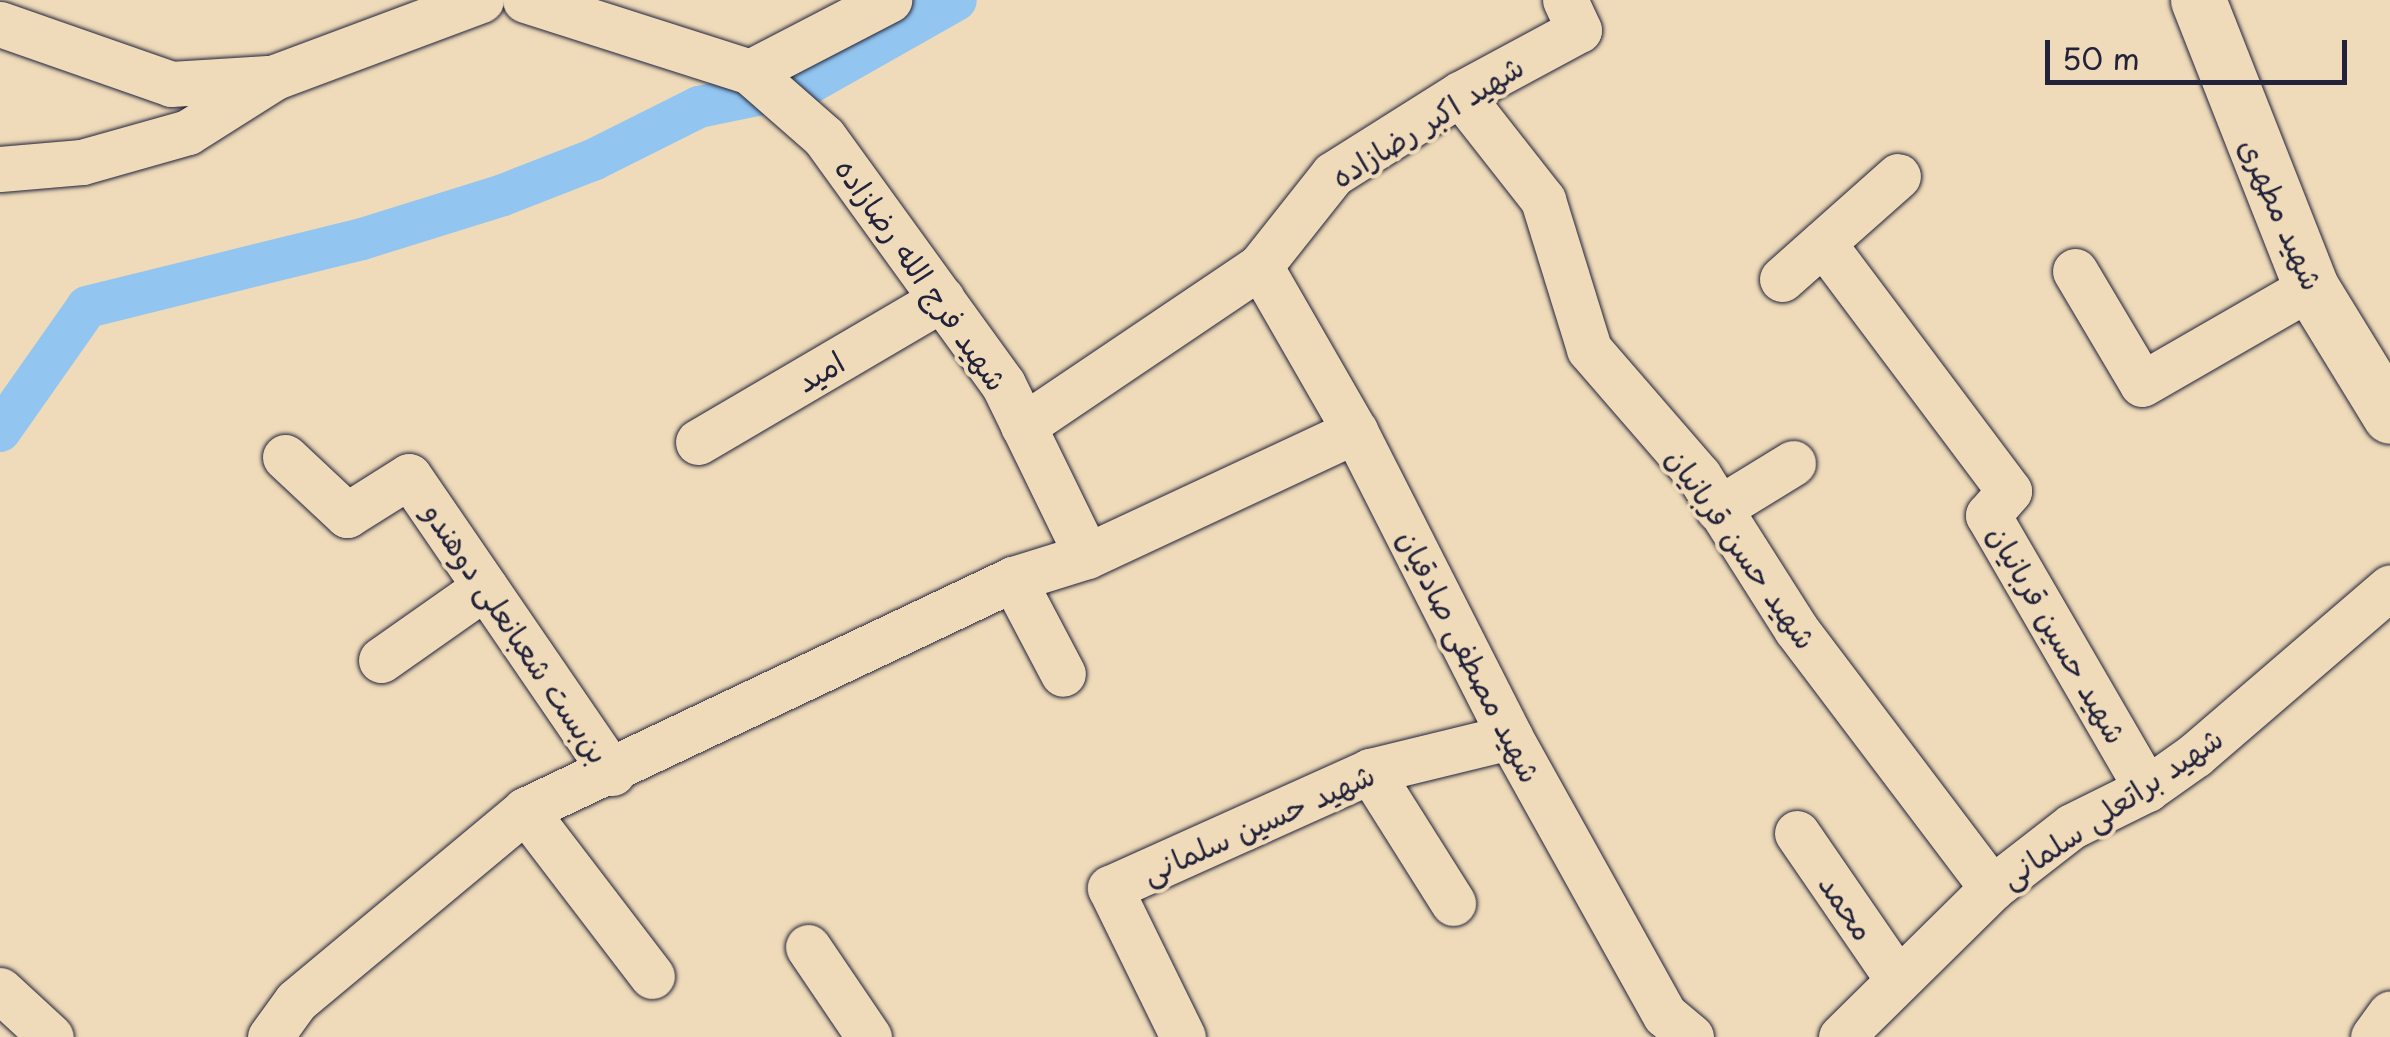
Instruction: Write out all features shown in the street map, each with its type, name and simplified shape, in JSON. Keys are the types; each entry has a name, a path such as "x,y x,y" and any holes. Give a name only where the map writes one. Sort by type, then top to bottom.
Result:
{"street":[{"path":"0,169 82,162 188,132 274,77 481,0"},
{"path":"525,0 750,72 889,0"},
{"name":"شهید اکبر رضازاده","path":"1023,426 1260,266 1332,174 1460,94 1579,30 1564,0"},
{"name":"شهید مطهری","path":"2198,0 2311,287 2390,416"},
{"path":"0,24 171,84 274,77"},
{"name":"شهید فرج الله رضازاده","path":"750,72 824,137 1003,384 1087,556"},
{"name":"شهید حسن قربانیان","path":"1460,94 1543,200 1589,349 1698,476 1796,629 1992,888"},
{"path":"1782,280 1898,176"},
{"name":"شهید حسین قربانیان","path":"1824,243 2009,491 1988,515 2147,789"},
{"name":"شهید مصطفی صادقیان","path":"1260,266 1355,431 1510,737 1665,1015 1691,1037"},
{"path":"2076,271 2142,384 2311,287"},
{"name":"امید","path":"698,442 942,299"},
{"path":"270,1037 296,1000 526,810 612,774 1013,578 1087,556 1355,431"},
{"name":"بن‌بست شعبانعلی دوهندو","path":"285,456 347,515 409,476 612,774"},
{"path":"1718,509 1794,463"},
{"path":"1013,578 1062,674"},
{"path":"380,660 485,587"},
{"name":"شهید براتعلی سلمانی","path":"1842,1037 1992,888 2072,826 2147,789 2196,755 2390,587"},
{"name":"شهید حسین سلمانی","path":"1175,1034 1110,888 1370,771 1510,737"},
{"path":"1370,771 1453,903"},
{"path":"526,810 652,976"},
{"name":"محمد","path":"1797,833 1898,980"},
{"path":"808,947 869,1037"},
{"path":"0,990 51,1037"},
{"path":"2373,1037 2390,1014"}],"waterway":[{"path":"0,431 87,307 362,239 503,195 593,160 699,107 806,85 956,0"}]}
